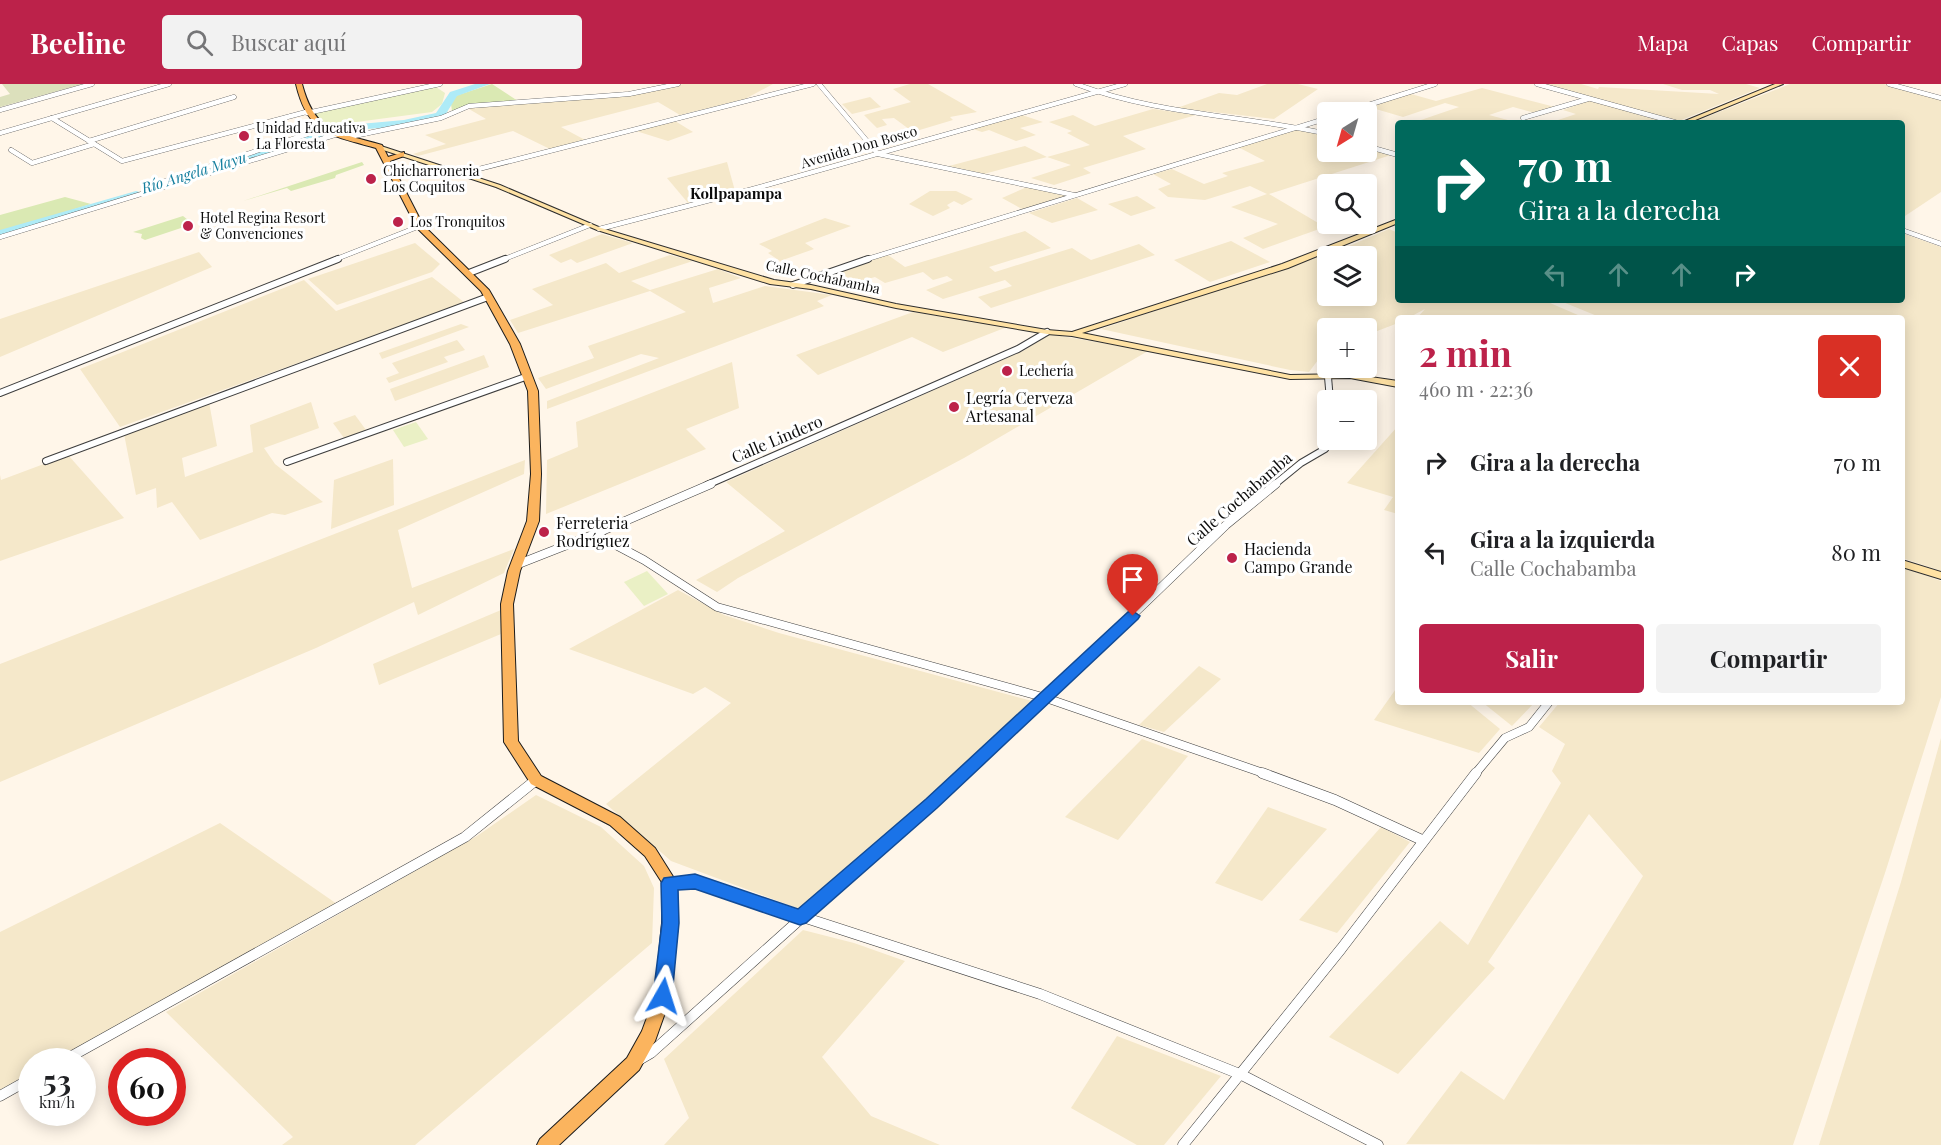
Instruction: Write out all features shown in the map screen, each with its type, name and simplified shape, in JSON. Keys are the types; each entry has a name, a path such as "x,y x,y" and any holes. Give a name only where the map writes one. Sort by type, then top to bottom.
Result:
{"main road":[{"path":"299,84 307,113 314,123 329,131"},
{"name":"Calle Cochabamba","path":"329,131 379,147"},
{"path":"379,147 420,226 469,273 488,297 515,344 533,392 536,485 531,528 516,565 507,604 511,742 536,780 615,821 650,852 670,883 670,923 663,996 649,1035 633,1064 546,1145"},
{"path":"386,160 401,154"}],"street":[{"path":"0,110 92,84"},
{"path":"0,133 169,84"},
{"path":"52,118 122,161 307,113 440,84"},
{"path":"349,137 441,118 469,106 629,94 678,84"},
{"path":"463,173 813,84"},
{"path":"819,84 878,154 1075,196"},
{"path":"1076,84 1094,92 1155,107 1317,131"},
{"name":"Avenida Don Bosco","path":"599,229 878,154 1125,84"},
{"path":"1377,102 1436,84"},
{"path":"1537,84 1667,120"},
{"path":"1690,120 1780,84"},
{"path":"1889,84 1941,98"},
{"path":"11,150 32,163 234,97"},
{"path":"1523,118 1590,99"},
{"path":"793,285 881,254 1317,122"},
{"path":"150,186 329,131"},
{"path":"0,237 99,206 143,196 329,131"},
{"name":"Calle Cochabamba","path":"379,147 463,173 530,198 599,229 763,279 896,306 1047,332 1072,334 1290,377 1317,376"},
{"path":"1377,149 1395,154"},
{"path":"1072,334 1285,266 1395,222"},
{"path":"469,273 590,225"},
{"path":"0,393 420,226"},
{"path":"1905,231 1941,244"},
{"path":"46,461 488,297"},
{"name":"Calle Lindero","path":"516,565 595,534 1018,349 1047,332"},
{"path":"287,462 528,376"},
{"name":"Calle Cochabamba","path":"1366,378 1395,383"},
{"name":"Calle Cochabamba","path":"633,1064 651,1053 800,917 931,804 1046,698 1226,525 1301,463 1322,450"},
{"path":"595,534 644,560 717,607 1046,698 1335,800 1422,840"},
{"path":"1905,564 1941,576"},
{"path":"1183,1145 1341,950 1422,840 1505,738 1529,727 1547,705"},
{"path":"86,1048 465,837 536,780"},
{"path":"670,883 695,882 1040,994 1242,1075 1378,1145"},
{"path":"0,1096 18,1086"}],"shaded area":[{"path":"683,84 773,84 745,99 680,115 658,102 561,127 587,141 552,150 513,131 418,156 413,154 446,144 425,135 486,119 469,109 473,107 641,93"},
{"path":"910,84 928,84 977,112 950,117 953,120 913,132 894,118 882,119 887,125 877,128 864,115 911,102 893,89"},
{"path":"1267,84 1298,84 1318,89 1274,119 1177,108 1219,93 1237,95"},
{"path":"1543,84 1581,84 1598,89 1599,87 1719,94 1710,90 1682,90 1663,84 1746,84 1760,88 1681,120"},
{"path":"1790,84 1884,84 1941,100 1941,192 1905,216 1905,120 1699,120"},
{"path":"1482,88 1555,107 1535,113 1513,107 1489,115 1508,120 1421,120 1459,107 1445,103 1403,117 1377,109 1377,105 1411,94 1436,101"},
{"path":"870,97 881,107 852,114 842,104"},
{"path":"1591,100 1662,120 1558,120 1576,114 1563,110"},
{"path":"1153,109 1196,115 1123,136 1146,149 1083,168 1091,173 1054,185 1031,178 1071,165 1047,157 1090,145 1067,133 1072,131 1049,122 1073,115 1095,126"},
{"path":"1022,115 1043,122 1020,128 1036,135 1016,141 989,130 982,132 973,129"},
{"path":"675,121 693,132 668,141 636,131"},
{"path":"1302,128 1317,133 1317,162 1369,162 1332,174 1317,174 1317,179 1269,194 1317,222 1317,230 1263,249 1243,238 1278,224 1231,207 1267,194 1250,186 1205,200 1168,197 1158,189 1171,184 1153,174 1172,169 1204,184 1228,176 1222,173 1265,161 1238,147"},
{"path":"1025,146 1047,157 984,174 949,166"},
{"path":"1377,150 1378,150 1391,155 1377,159"},
{"path":"727,162 735,191 688,203 667,178"},
{"path":"1027,187 1068,196 1022,209 1002,198"},
{"path":"930,191 956,191 973,199 962,205 954,201 947,205 950,208 933,216 909,204"},
{"path":"1137,196 1156,208 1131,216 1108,204"},
{"path":"1077,198 1098,210 1052,223 1029,213"},
{"path":"825,218 851,226 805,243 814,249 780,261 768,253 772,251 759,244"},
{"path":"1389,229 1395,232 1395,303 1550,303 1578,315 1420,315 1425,309 1414,315 1395,315 1395,324 1377,331 1377,318 1317,318 1317,361 1309,372 1290,370 1101,329 1317,257 1317,306 1377,306 1377,246 1349,246"},
{"path":"1025,231 1051,248 989,267 995,272 1072,248 1091,260 1139,244 1155,255 991,308 978,297 1012,286 1005,280 943,299 926,290 953,280 947,276 933,280 923,272 885,283 875,277 854,283 832,272 888,255 905,267"},
{"path":"602,234 633,243 577,263 571,259 561,263 549,255"},
{"path":"1905,234 1941,247 1941,571 1905,559 1905,315 1595,315 1565,303 1905,303"},
{"path":"1231,241 1270,262 1210,282 1174,260"},
{"path":"415,243 440,264 432,272 337,305 308,279"},
{"path":"199,252 212,267 0,357 0,319"},
{"path":"670,255 693,261 631,281 650,290 718,269 741,278 709,288 713,303 765,286 832,295 817,301 824,306 547,409 547,401 659,358 641,354 546,389 538,378 594,358 588,346 686,312 650,291 518,333 510,320 553,305 532,289 606,263 619,273"},
{"path":"432,277 465,303 120,427 80,369 304,280 336,311"},
{"path":"913,312 1007,327 943,352 912,337 818,375 796,355"},
{"path":"461,324 469,327 382,359 379,353"},
{"path":"1050,334 1148,351 964,458 738,578 717,592 696,580 785,531 726,482 1025,350"},
{"path":"457,340 465,350 444,357 448,362 389,383 386,378 399,373 392,363"},
{"path":"484,355 489,367 395,401 390,389"},
{"path":"732,362 739,408 686,429 706,449 546,514 547,460 578,447 576,422"},
{"path":"209,402 217,446 182,458 185,477 253,452 250,425 311,402 319,428 264,448 275,464 323,502 285,515 272,513 200,540 172,502 157,508 156,488 136,495 124,434"},
{"path":"355,415 366,430 344,438 333,423"},
{"path":"1395,429 1395,513 1384,510 1393,497 1347,483"},
{"path":"68,455 124,518 0,561 0,475 1,480"},
{"path":"393,459 394,505 331,529 334,480"},
{"path":"525,460 524,474 398,530 412,588 514,549 504,573 418,615 414,602 316,648 0,782 0,664"},
{"path":"1905,568 1941,581 1941,697 1885,873 1793,1145 1406,1144 1461,1071 1504,1100 1643,876 1589,814 1488,962 1495,968 1398,1074 1329,1037 1440,921 1468,945 1561,783 1552,771 1565,744 1539,727 1557,705 1905,705"},
{"path":"678,590 724,615 779,633 1036,702 802,910 671,861 606,804 731,703 705,687 693,694 569,649"},
{"path":"501,610 501,634 379,685 373,664"},
{"path":"1199,666 1221,679 1164,732 1139,725"},
{"path":"1395,690 1395,705 1471,705 1500,729 1479,753 1374,720"},
{"path":"1486,705 1532,705 1512,726"},
{"path":"1941,738 1941,1145 1819,1145 1901,882"},
{"path":"1142,739 1188,756 1118,840 1065,817"},
{"path":"536,795 601,827 644,866 654,888 652,943 415,1145 282,1145 293,1137 166,1012 477,836"},
{"path":"1268,807 1327,829 1262,901 1215,883"},
{"path":"220,823 337,904 76,1048 18,1048 18,1080 0,1090 0,932"},
{"path":"1381,827 1410,842 1337,933 1299,920"},
{"path":"803,930 854,943 905,961 822,1057 871,1116 940,1145 664,1145 689,1118 664,1059"},
{"path":"1117,1036 1221,1076 1164,1145 1137,1145 1071,1108"}],"green space":[{"path":"2,84 83,84 0,107 0,97 10,94"},
{"path":"492,84 518,101 469,105 452,111 451,104 455,96"},
{"path":"436,87 445,93 442,104 432,112 326,126 314,113"},
{"path":"362,162 364,165 336,175 335,178 291,191 287,188 243,201"},
{"path":"65,197 91,204 0,232 0,215"},
{"path":"183,216 193,224 145,240 141,238 142,234 133,232"},
{"path":"416,422 428,439 404,447 393,430"},
{"path":"647,571 668,594 644,606 624,582"}],"waterway":[{"name":"Río Angela Mayu","path":"177,181 342,128 404,123 440,115 453,94 485,84"},
{"name":"Río Angela Mayu","path":"0,234 136,194"}],"place":[{"name":"Unidad Educativa La Floresta","path":"244,136"},
{"name":"Chicharroneria Los Coquitos","path":"371,179"},
{"name":"Los Tronquitos","path":"398,222"},
{"name":"Hotel Regina Resort & Convenciones","path":"188,226"},
{"name":"Lechería","path":"1007,371"},
{"name":"Legría Cerveza Artesanal","path":"954,407"},
{"name":"Ferreteria Rodríguez","path":"544,532"},
{"name":"Hacienda Campo Grande","path":"1232,558"}],"district":[{"name":"Kollpapampa","path":"736,194"}],"route":[{"path":"663,996 670,923 670,883 695,882 800,917 931,804 1133,616"}]}
